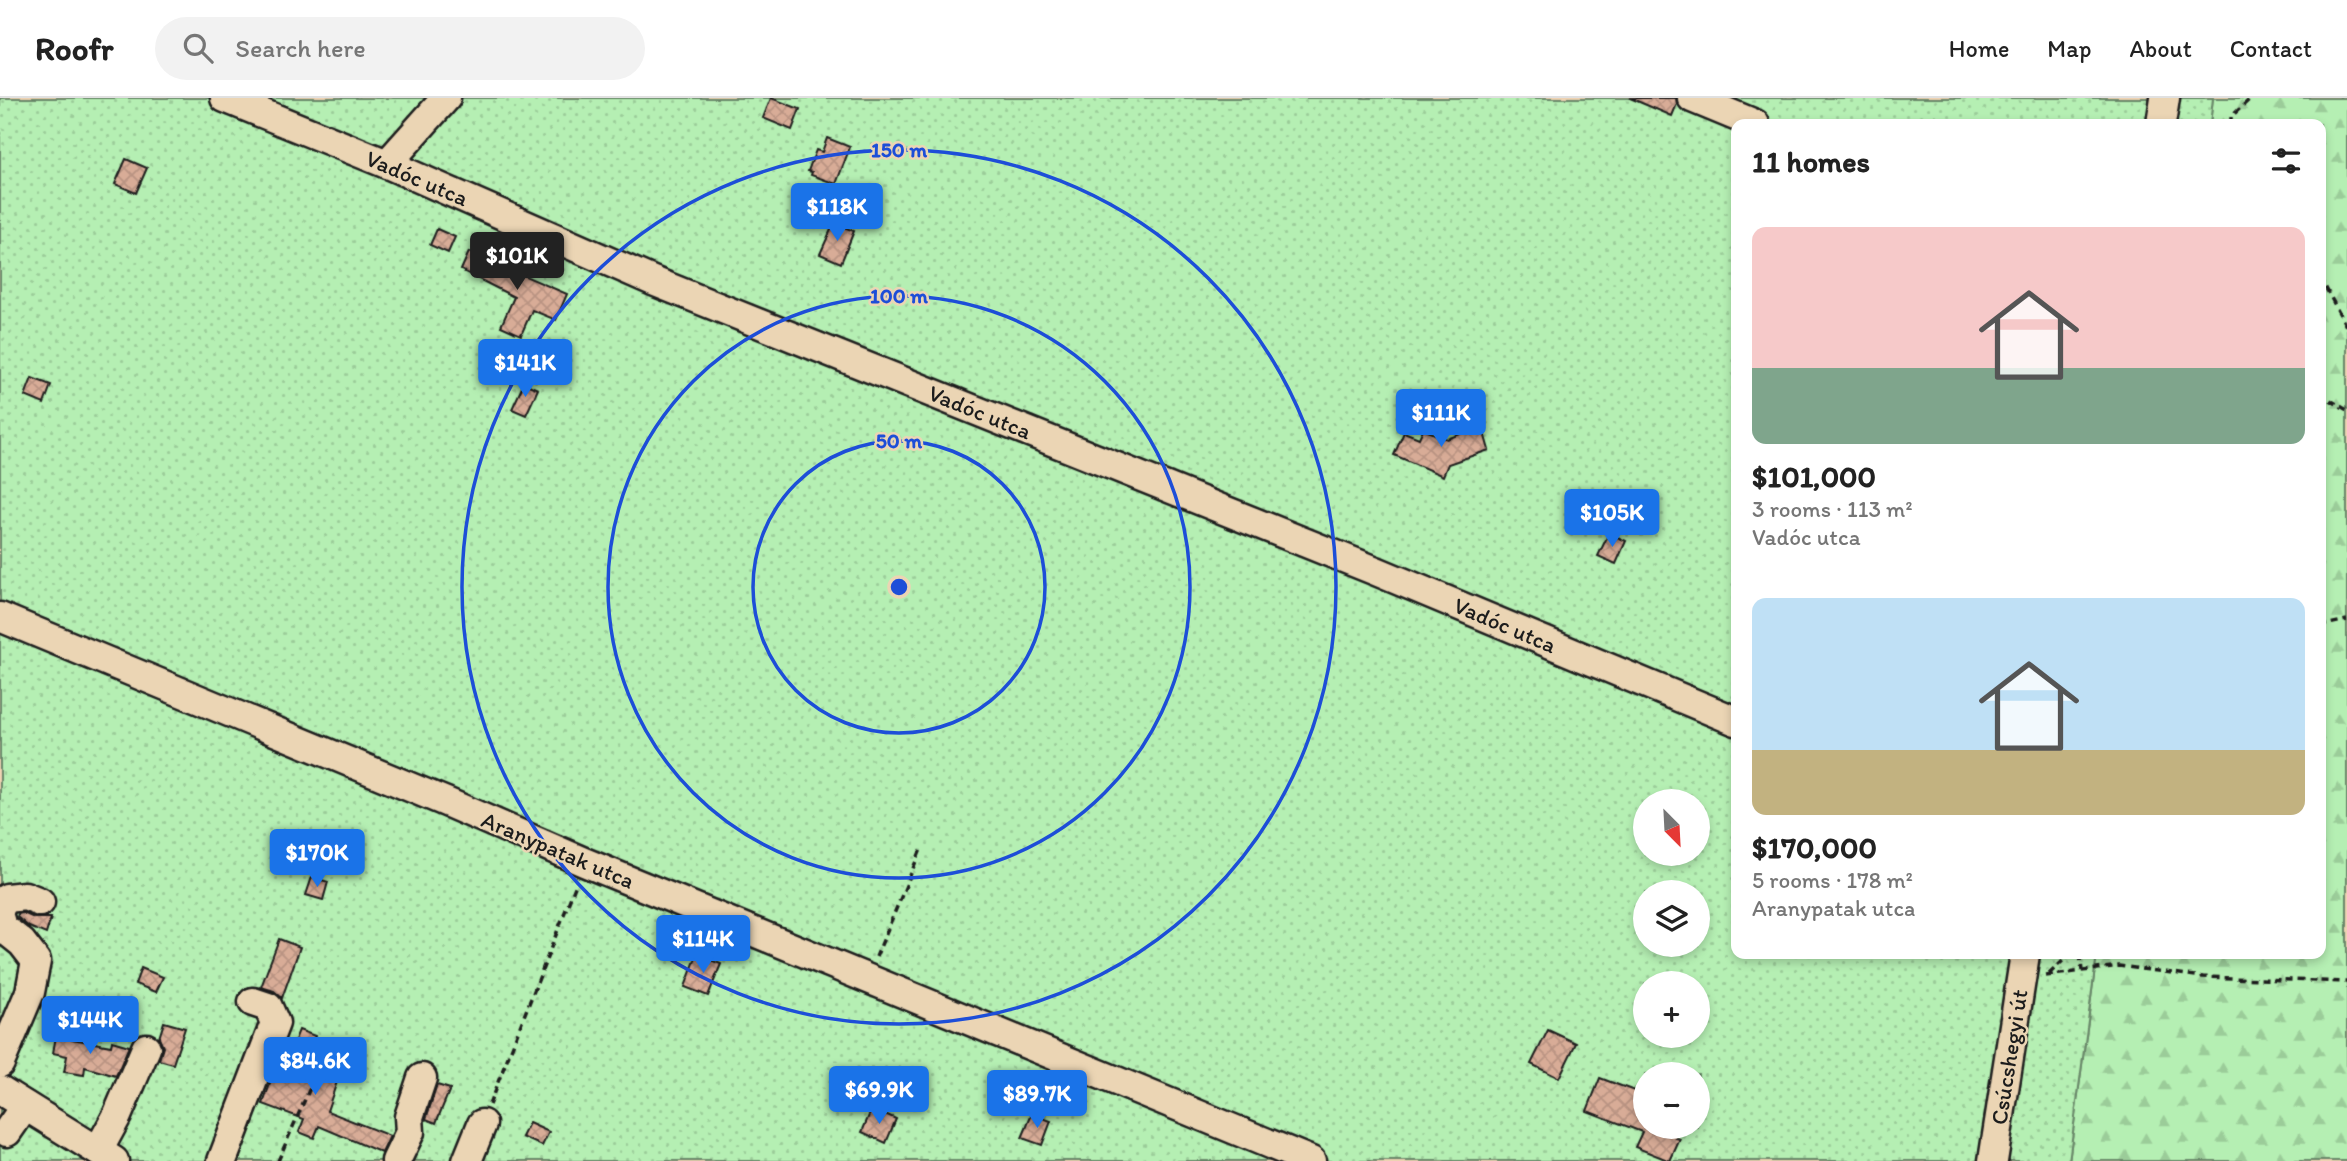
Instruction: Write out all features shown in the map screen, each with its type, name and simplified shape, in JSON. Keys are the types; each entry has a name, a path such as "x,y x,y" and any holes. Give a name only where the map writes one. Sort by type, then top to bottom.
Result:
{"street":[{"name":"Vadóc utca","path":"225,98 387,164 653,281 1376,571 1731,719"},
{"path":"387,164 446,98"},
{"path":"1692,98 1743,119"},
{"path":"2162,119 2165,98"},
{"name":"Aranypatak utca","path":"0,617 584,862 1311,1161"},
{"path":"0,908 7,898 25,896 40,902"},
{"path":"0,920 2,927 22,943 36,961 30,992 0,1063"},
{"name":"Csúcshegyi út","path":"1993,1161 2024,959"},
{"path":"222,1161 275,1023 268,1007 253,1002"},
{"path":"100,1153 146,1048"},
{"path":"396,1161 410,1132 409,1118 422,1078"},
{"path":"0,1090 100,1153"},
{"path":"7,1132 25,1106"},
{"path":"100,1153 102,1110"},
{"path":"467,1161 482,1124"}],"path":[{"path":"2232,119 2251,98"},
{"path":"2326,288 2347,328"},
{"path":"2326,398 2347,410"},
{"path":"2326,625 2347,620"},
{"path":"867,978 922,847"},
{"path":"482,1124 572,895"},
{"path":"2049,974 2065,959"},
{"path":"2081,959 2082,971"},
{"path":"2021,984 2049,974 2119,967 2203,977 2347,982"},
{"path":"278,1161 317,1072"}],"green space":[{"path":"0,98 2213,98 2211,119 1731,119 1731,959 2096,959 2069,1161 0,1161"},
{"path":"2213,98 2347,98 2347,1161 2069,1161 2096,959 2326,959 2326,119 2211,119"}],"building":[{"path":"771,98 800,109 792,130 763,118"},
{"path":"1630,98 1676,98 1677,104 1672,116"},
{"path":"827,138 850,147 836,184 811,175 812,172 808,171 816,150 822,152"},
{"path":"126,159 147,168 136,193 115,184"},
{"path":"836,189 857,198 847,222 825,212"},
{"path":"834,223 854,231 841,263 820,254"},
{"path":"437,229 455,237 448,253 430,245"},
{"path":"469,252 567,294 556,320 532,310 521,335 501,326 514,297 461,270"},
{"path":"32,378 51,385 44,404 25,396"},
{"path":"524,383 538,389 526,415 512,409"},
{"path":"1482,426 1489,450 1448,464 1443,476 1394,455 1404,432 1419,438 1423,429 1447,439"},
{"path":"1609,533 1626,541 1616,564 1598,556"},
{"path":"312,877 328,882 323,900 306,895"},
{"path":"23,913 34,918 51,918 46,934 29,927 17,917"},
{"path":"279,939 300,947 282,998 274,991 261,987"},
{"path":"697,955 721,964 708,996 685,987"},
{"path":"141,968 163,977 156,992 135,984"},
{"path":"164,1022 185,1028 173,1064 159,1060 163,1047 159,1038"},
{"path":"299,1030 315,1036 306,1059 341,1070 327,1111 390,1136 382,1153 319,1126 314,1138 299,1132 304,1119 263,1104 276,1067 283,1070"},
{"path":"1548,1030 1576,1043 1559,1078 1531,1064"},
{"path":"56,1036 111,1046 112,1041 129,1046 116,1076 85,1067 84,1075 64,1072 67,1056 53,1053"},
{"path":"1600,1078 1633,1090 1633,1129 1587,1111"},
{"path":"437,1085 450,1089 436,1123 426,1119"},
{"path":"872,1108 896,1119 886,1143 862,1132"},
{"path":"1032,1114 1051,1121 1042,1145 1022,1138"},
{"path":"529,1123 549,1132 542,1146 522,1137"},
{"path":"1639,1139 1680,1139 1670,1161 1635,1147"}]}
